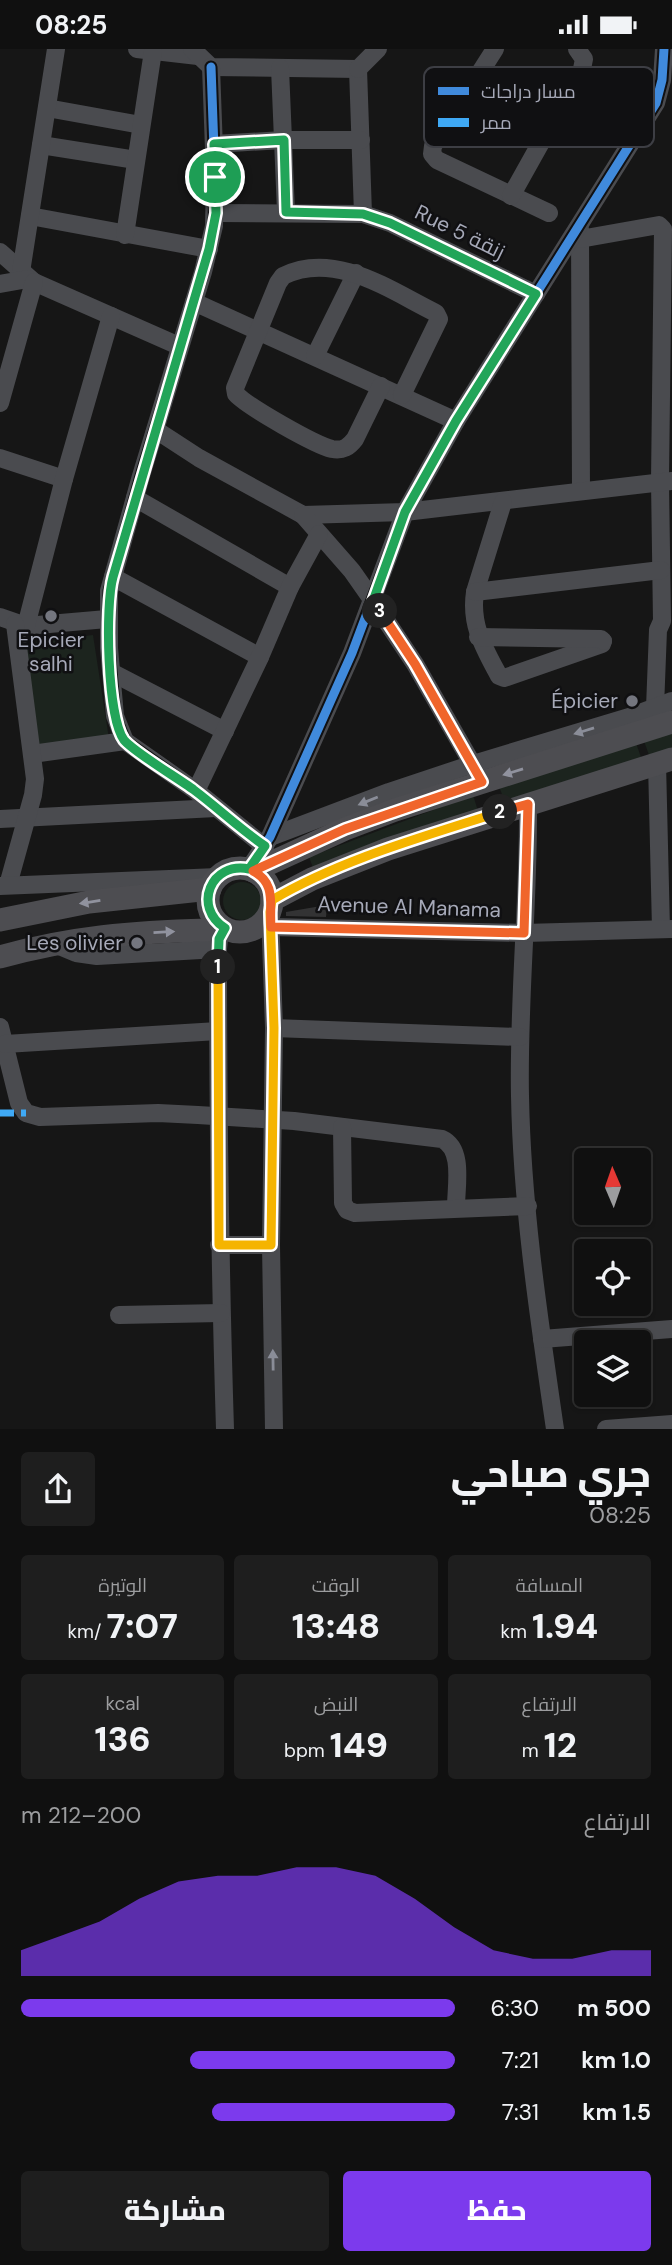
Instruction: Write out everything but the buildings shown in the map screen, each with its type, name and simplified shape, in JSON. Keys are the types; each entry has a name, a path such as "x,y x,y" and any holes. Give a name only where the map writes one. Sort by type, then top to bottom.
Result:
{"main road":[{"path":"0,920 89,902 214,883 234,868 251,870 477,773 666,714"},
{"path":"0,957 52,943 113,935 207,930 221,934 251,930 312,879 378,853 664,761"},
{"path":"251,870 267,883 271,913"},
{"path":"214,883 208,908 221,934"}],"street":[{"path":"0,403 28,278 30,216 56,49"},
{"path":"125,235 141,125 145,50 280,68 358,69 378,49"},
{"path":"483,67 495,49"},
{"path":"577,49 584,59 582,67"},
{"path":"654,106 660,92 664,49"},
{"path":"200,57 214,144 216,213 194,302 109,591 107,619 111,672 115,716 125,741 267,842"},
{"path":"280,68 286,212"},
{"path":"358,69 363,214"},
{"path":"47,108 141,125"},
{"path":"214,144 284,140 360,141"},
{"path":"41,145 136,160"},
{"path":"433,147 432,153 438,160 549,213"},
{"path":"511,196 538,147"},
{"path":"251,870 267,842 373,601 405,512 456,421 580,230 630,147"},
{"name":"Rue 5 زنقة","path":"216,213 363,214 390,223 536,294"},
{"path":"30,216 209,249"},
{"path":"580,230 659,225 663,229 666,481 662,621 667,631 666,714"},
{"path":"580,230 581,491"},
{"path":"0,252 28,278 179,346"},
{"path":"381,386 350,446 332,449 252,407 236,394 235,389 283,276 311,269 331,268 356,274 438,315 402,395"},
{"path":"315,356 356,274"},
{"path":"0,284 28,278"},
{"path":"194,302 456,421"},
{"path":"111,316 39,570 14,623 34,786 27,818 4,886 214,883"},
{"path":"156,430 199,458 303,515 352,571 373,601 415,664 477,773 389,792 267,842"},
{"path":"0,458 64,479"},
{"path":"303,515 405,512 666,481"},
{"path":"135,498 290,587"},
{"path":"478,637 603,641 602,644 501,678 478,637 473,607 475,592 503,502"},
{"path":"196,791 261,657 290,587 320,534"},
{"path":"113,577 261,657"},
{"path":"475,592 665,580"},
{"path":"14,623 107,619"},
{"path":"111,672 225,731"},
{"path":"32,754 125,741"},
{"path":"664,761 668,929"},
{"path":"528,804 520,1037 521,1126 542,1339 555,1429"},
{"path":"0,819 216,808"},
{"path":"668,929 669,826"},
{"path":"271,913 274,1028 271,1245 274,1429"},
{"name":"Avenue Al Manama","path":"271,913 524,933 668,929"},
{"path":"221,934 218,1031 219,1245 225,1429"},
{"path":"274,1028 520,1037"},
{"path":"218,1031 3,1035 19,1103 26,1113 40,1117 158,1113 274,1119 442,1139 450,1143 456,1151 456,1207"},
{"path":"342,1127 343,1203 346,1210 355,1213 528,1206"},
{"path":"219,1245 271,1245"},
{"path":"119,1315 221,1313"},
{"path":"542,1339 672,1329"},
{"path":"606,1429 672,1424"}],"shaded area":[{"path":"93,635 109,739 36,750 25,644"},
{"path":"672,733 672,751 650,758 644,741"},
{"path":"636,743 642,760 505,803 499,786"},
{"path":"473,795 478,811 314,870 309,857"},
{"path":"242,882 256,887 261,901 256,915 242,920 228,915 223,901 228,887"}],"marked path":[{"path":"0,1113 26,1113"}],"cycle path":[{"path":"654,106 662,80 664,49"},
{"path":"211,67 214,226 203,272 109,591 109,648 115,716 125,741 196,791 265,847"},
{"path":"249,869 270,837 352,653 405,512 456,421 628,147"}],"place":[{"name":"Epicier salhi","path":"51,616"},
{"name":"Épicier","path":"632,701"},
{"name":"Les olivier","path":"137,943"}],"route":[{"path":"215,177 214,144 284,140 286,212 363,214 390,223 536,294 456,421 405,512 373,601 415,664 482,782 345,829 253,871 265,880 270,889 272,896 270,912 271,927 524,933 528,804 388,849 312,879 287,891 272,900 272,904 270,912 274,1119 271,1245 219,1245 218,949 219,939 225,928 218,924 208,908 208,893 218,877 234,868 249,869 265,846 196,791 125,741 115,716 107,619 109,591 209,249 216,213 215,177"}]}
